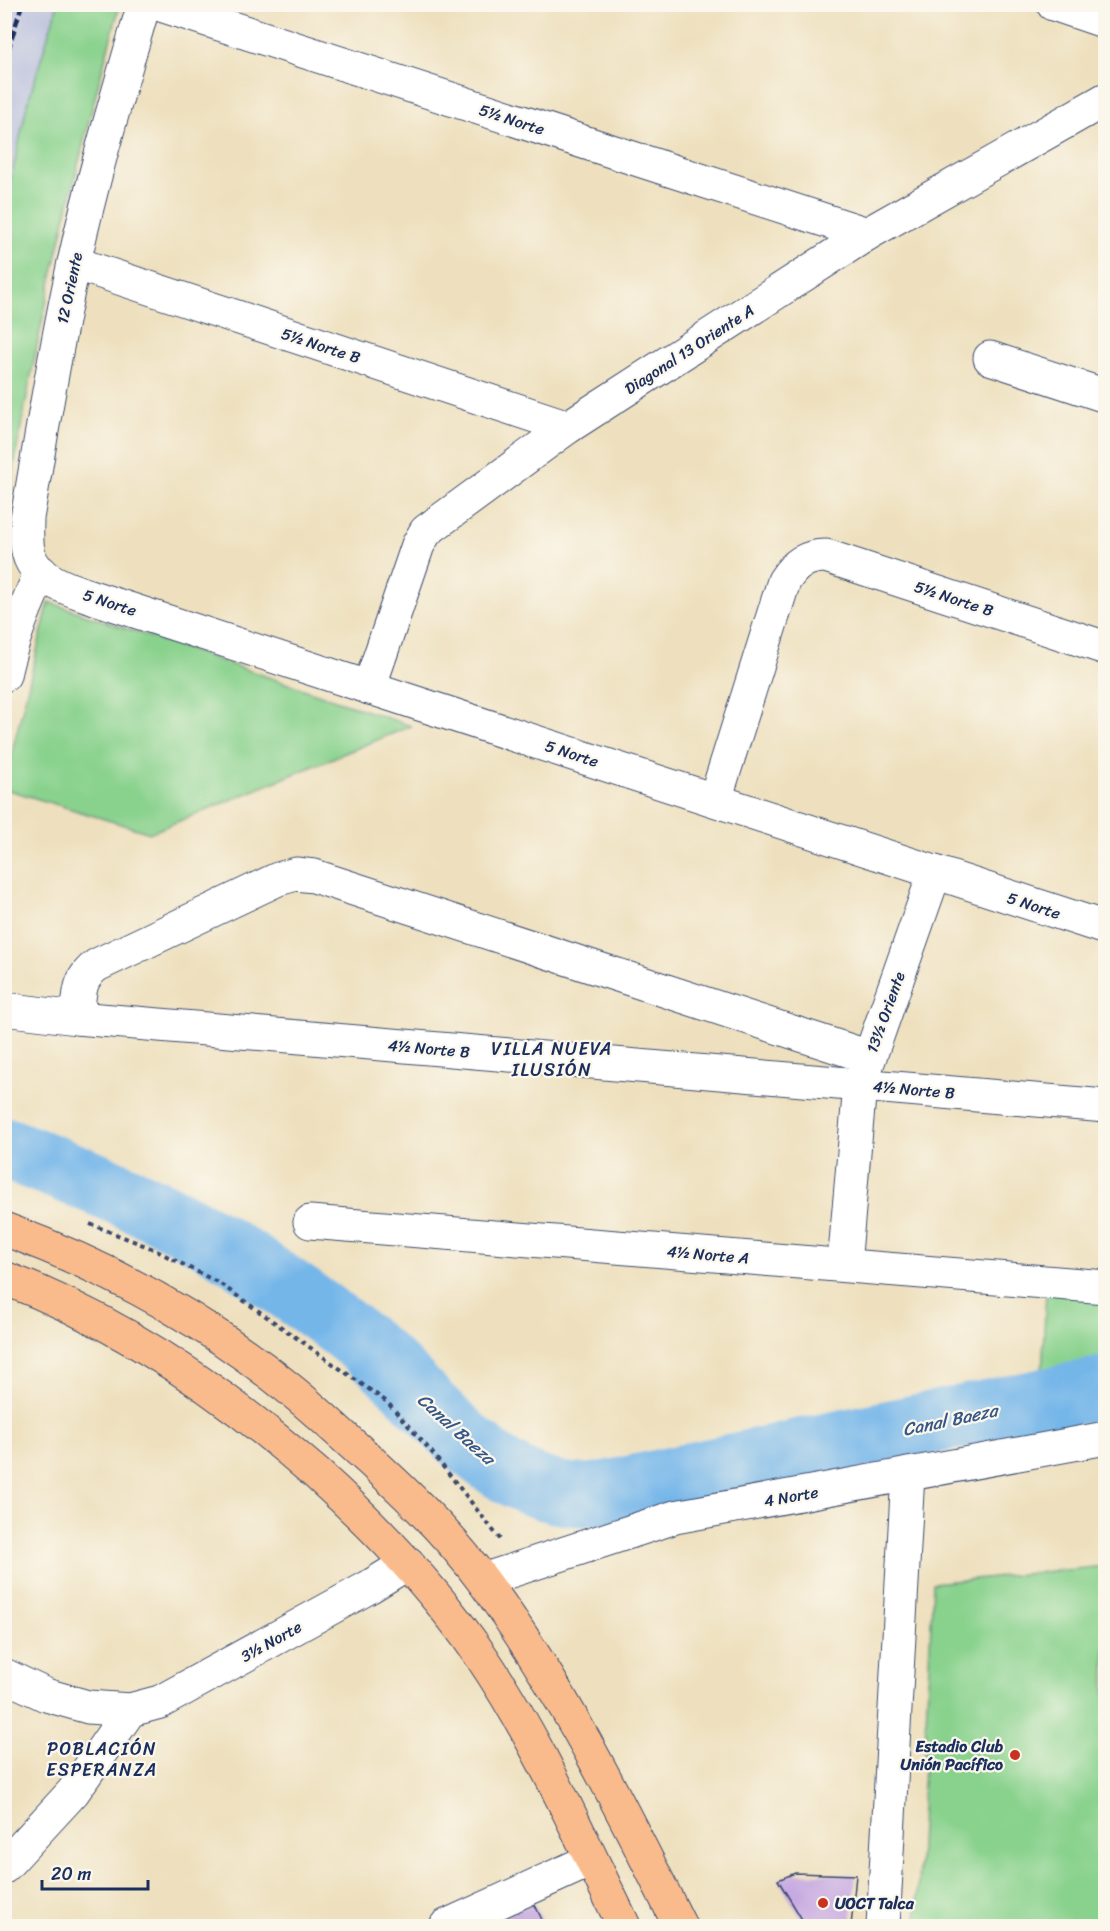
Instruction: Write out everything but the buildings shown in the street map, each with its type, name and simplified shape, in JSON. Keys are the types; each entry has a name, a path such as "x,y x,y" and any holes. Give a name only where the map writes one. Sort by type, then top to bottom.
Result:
{"main road":[{"path":"4,1229 85,1262 139,1289 244,1355 292,1391 387,1475 438,1528 483,1580 559,1693 612,1790 680,1926"},
{"path":"4,1278 116,1329 218,1392 263,1427 355,1508 408,1563 450,1613 513,1707 624,1926"}],"street":[{"name":"12 Oriente","path":"41,572 31,561 26,543 27,518 74,263 109,124 144,4"},
{"name":"5½ Norte","path":"158,4 867,234"},
{"path":"1053,4 1106,22"},
{"name":"Diagonal 13 Oriente A","path":"369,688 418,545 426,531 568,427 867,234 1106,99"},
{"name":"5½ Norte B","path":"74,263 568,427"},
{"path":"990,358 1106,396"},
{"name":"5½ Norte B","path":"715,800 784,581 791,570 813,556 826,556 1106,648"},
{"path":"4,675 10,646 41,572"},
{"name":"5 Norte","path":"41,572 53,582 80,592 1106,928"},
{"name":"13½ Oriente","path":"844,1265 865,1071 935,872"},
{"path":"77,1018 81,983 87,972 97,965 278,879 296,874 326,879 865,1071"},
{"name":"4½ Norte B","path":"4,1009 77,1018 865,1071 1106,1106"},
{"name":"4½ Norte A","path":"310,1222 1106,1287"},
{"name":"4 Norte","path":"483,1580 675,1517 1106,1438"},
{"path":"883,1926 908,1474"},
{"name":"3½ Norte","path":"4,1675 46,1695 88,1707 130,1710 160,1702 369,1587 408,1563"},
{"path":"4,1867 73,1792 130,1710"},
{"path":"446,1926 591,1860"}],"shaded area":[{"path":"5,5 64,5 5,238"}],"green space":[{"path":"58,4 120,5 57,252 24,411 5,537 5,207 27,105"},
{"path":"49,602 411,726 150,833 5,789 5,780"},
{"path":"1046,1291 1105,1295 1105,1363 1042,1374"},
{"name":"Estadio Club Unión Pacífico","path":"1105,1566 1105,1926 916,1926 933,1583"}],"waterway":[{"name":"Canal Baeza","path":"4,1148 95,1183 155,1210 240,1257 341,1326 373,1352 469,1444 495,1464 523,1481 553,1491 586,1495 602,1493 1106,1387"}],"railway":[{"path":"4,64 22,4"}],"place":[{"name":"Estadio Club Unión Pacífico","path":"1015,1755"},
{"name":"UOCT Talca","path":"823,1903"}],"district":[{"name":"VILLA NUEVA ILUSIÓN","path":"552,1059"},
{"name":"POBLACIÓN ESPERANZA","path":"102,1759"}]}
